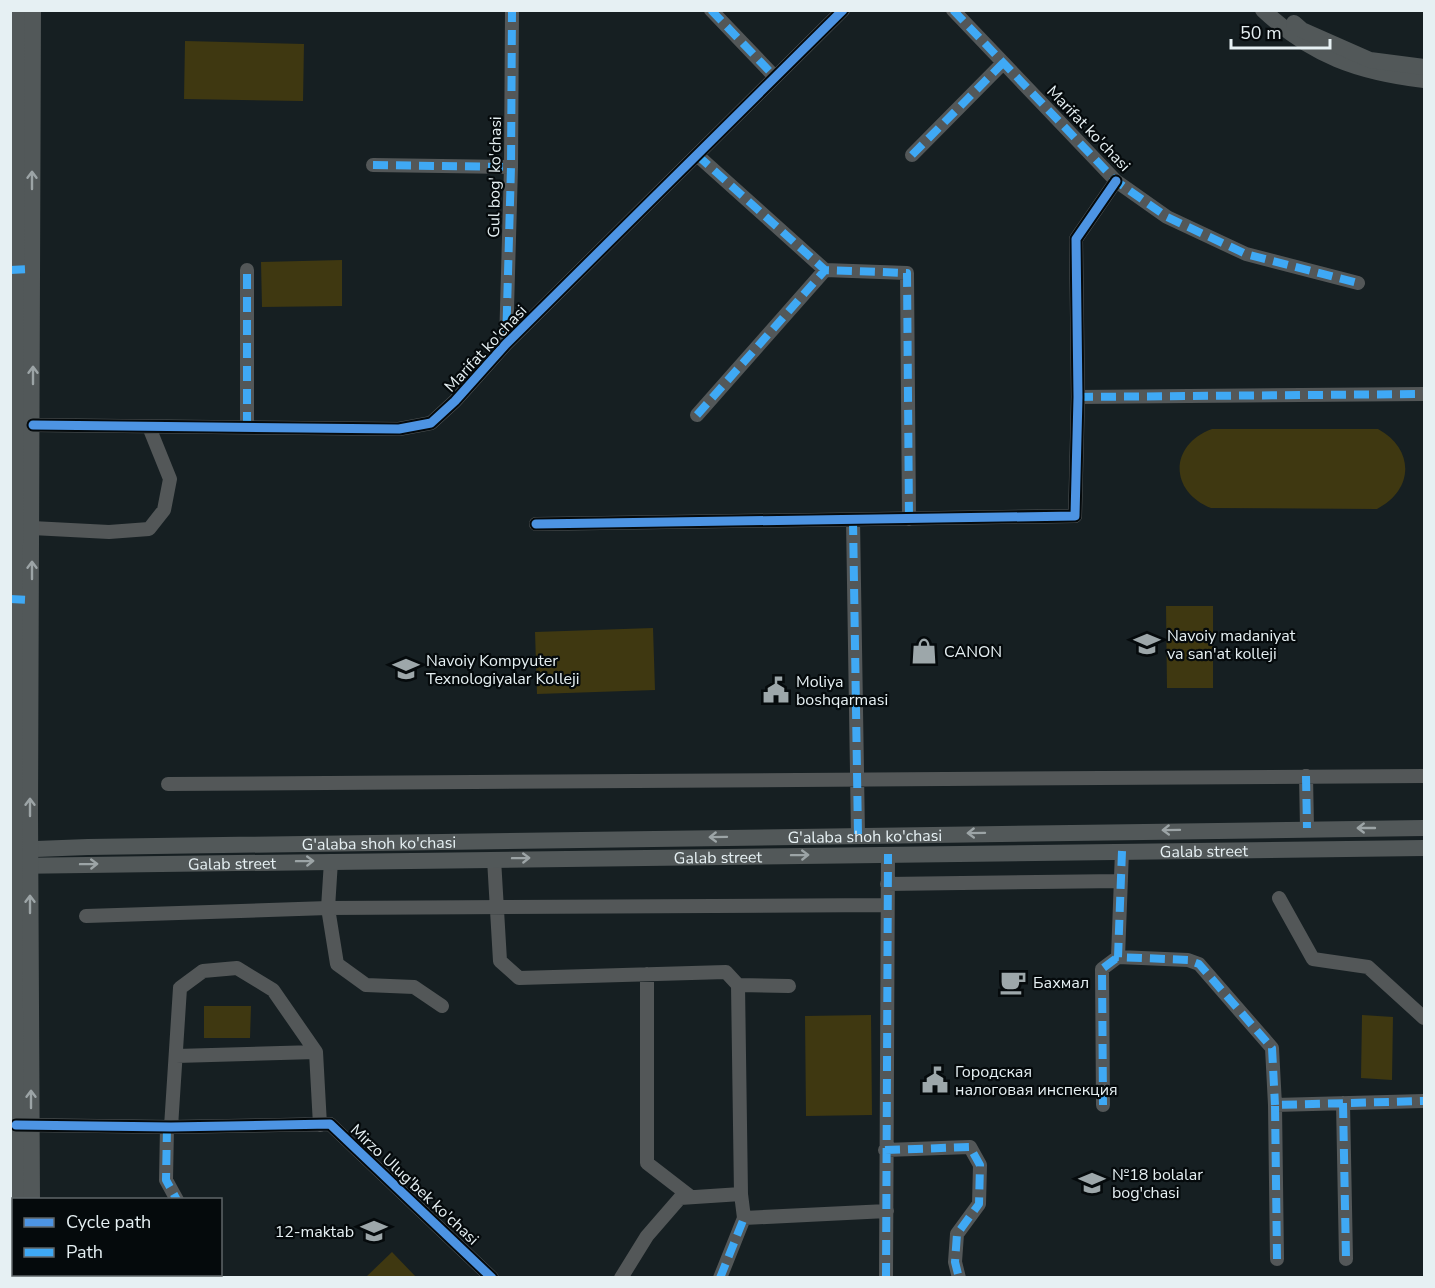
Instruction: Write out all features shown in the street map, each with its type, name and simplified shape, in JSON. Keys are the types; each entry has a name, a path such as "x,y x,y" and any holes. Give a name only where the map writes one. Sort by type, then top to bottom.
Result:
{"main road":[{"path":"19,10 19,858 24,1125 32,1198"},
{"path":"20,599 32,528 33,425 20,270 33,10"},
{"path":"1263,10 1285,31 1319,52 1358,68 1425,80"},
{"path":"1278,10 1302,30 1370,60 1425,67"},
{"name":"G'alaba shoh ko'chasi","path":"19,858 88,847 1425,828"},
{"name":"Galab street","path":"19,858 331,861 1425,848"},
{"path":"16,1198 24,1125"}],"street":[{"name":"Gul bog' ko'chasi","path":"506,344 511,167 512,10"},
{"path":"711,10 775,77"},
{"name":"Marifat ko'chasi","path":"33,425 399,429 431,423 455,401 506,344 843,10"},
{"name":"Marifat ko'chasi","path":"953,10 1116,181 1167,218 1246,254 1358,282"},
{"path":"912,155 1003,63"},
{"path":"697,155 825,270 907,273 909,519"},
{"path":"373,165 511,167"},
{"path":"536,524 1075,516 1078,397 1076,238 1116,181"},
{"path":"247,270 247,428"},
{"path":"697,415 825,270"},
{"path":"1078,397 1425,393"},
{"path":"32,528 109,532 149,529 164,510 170,479 149,426"},
{"path":"853,520 858,835"},
{"path":"1306,776 1307,828"},
{"path":"168,784 1425,776"},
{"path":"1118,957 1122,851"},
{"path":"886,1278 888,854"},
{"path":"494,859 500,962 519,978 726,972 738,985 741,1194 744,1218 720,1278"},
{"path":"331,861 328,908 338,964 366,985 414,987 442,1006"},
{"path":"887,884 1121,881"},
{"path":"1279,898 1314,959 1368,967 1425,1018"},
{"path":"86,916 328,908 887,906"},
{"path":"1103,1105 1102,969 1118,957 1188,960 1199,964 1272,1048 1275,1105 1276,1259"},
{"path":"176,1198 166,1180 180,988 203,971 237,968 273,990 316,1052 320,1125"},
{"path":"647,974 647,1163 691,1197"},
{"path":"738,985 789,986"},
{"path":"176,1056 316,1052"},
{"path":"1275,1105 1425,1101"},
{"path":"1343,1103 1346,1259"},
{"name":"Mirzo Ulug'bek ko'chasi","path":"24,1125 169,1127 330,1124 492,1278"},
{"path":"885,1150 970,1147 980,1165 979,1204 957,1234 955,1262 959,1278"},
{"path":"621,1278 647,1236 680,1198 741,1194"},
{"path":"744,1218 887,1211"}],"shaded area":[{"path":"185,41 304,44 303,101 184,99"},
{"path":"342,260 342,306 262,307 261,262"},
{"path":"1212,429 1378,429 1399,447 1404,458 1403,481 1389,501 1377,509 1211,508 1187,491 1180,468 1182,457 1188,446 1198,436"},
{"path":"1166,606 1213,606 1213,688 1167,688"},
{"path":"653,628 655,690 537,694 535,632"},
{"path":"204,1006 251,1006 250,1038 204,1038"},
{"path":"871,1015 872,1115 806,1116 805,1016"},
{"path":"1362,1015 1393,1017 1392,1080 1361,1078"},
{"path":"392,1252 416,1277 366,1277"}],"marked path":[{"path":"506,344 511,167 512,10"},
{"path":"711,10 775,77"},
{"path":"953,10 1116,181 1167,217 1246,254 1358,283"},
{"path":"912,155 1003,63"},
{"path":"697,155 825,270 907,273 909,519"},
{"path":"373,165 511,167"},
{"path":"10,270 32,269"},
{"path":"247,270 247,427"},
{"path":"697,415 825,270"},
{"path":"1078,397 1424,394"},
{"path":"853,520 858,835"},
{"path":"10,599 32,600"},
{"path":"1306,776 1307,828"},
{"path":"1122,851 1118,957 1188,960 1199,964 1272,1048 1275,1105"},
{"path":"886,1278 888,854"},
{"path":"1103,1105 1102,969 1118,957"},
{"path":"1277,1259 1275,1105 1424,1101"},
{"path":"1343,1103 1346,1259"},
{"path":"167,1127 166,1180 176,1198"},
{"path":"885,1150 970,1147 980,1165 979,1204 957,1234 955,1262 959,1278"},
{"path":"720,1278 744,1218"}],"cycle path":[{"path":"33,425 399,429 431,423 455,401 506,344 843,10"},
{"path":"536,524 1075,516 1078,397 1076,239 1116,181"},
{"path":"16,1125 171,1127 330,1124 492,1278"}],"place":[{"name":"Navoiy madaniyat va san'at kolleji","path":"1147,644"},
{"name":"CANON","path":"924,651"},
{"name":"Navoiy Kompyuter Texnologiyalar Kolleji","path":"406,669"},
{"name":"Moliya boshqarmasi","path":"776,690"},
{"name":"Бахмал","path":"1013,982"},
{"name":"Городская налоговая инспекция","path":"935,1080"},
{"name":"№18 bolalar bog'chasi","path":"1092,1183"},
{"name":"12-maktab","path":"374,1231"}]}
